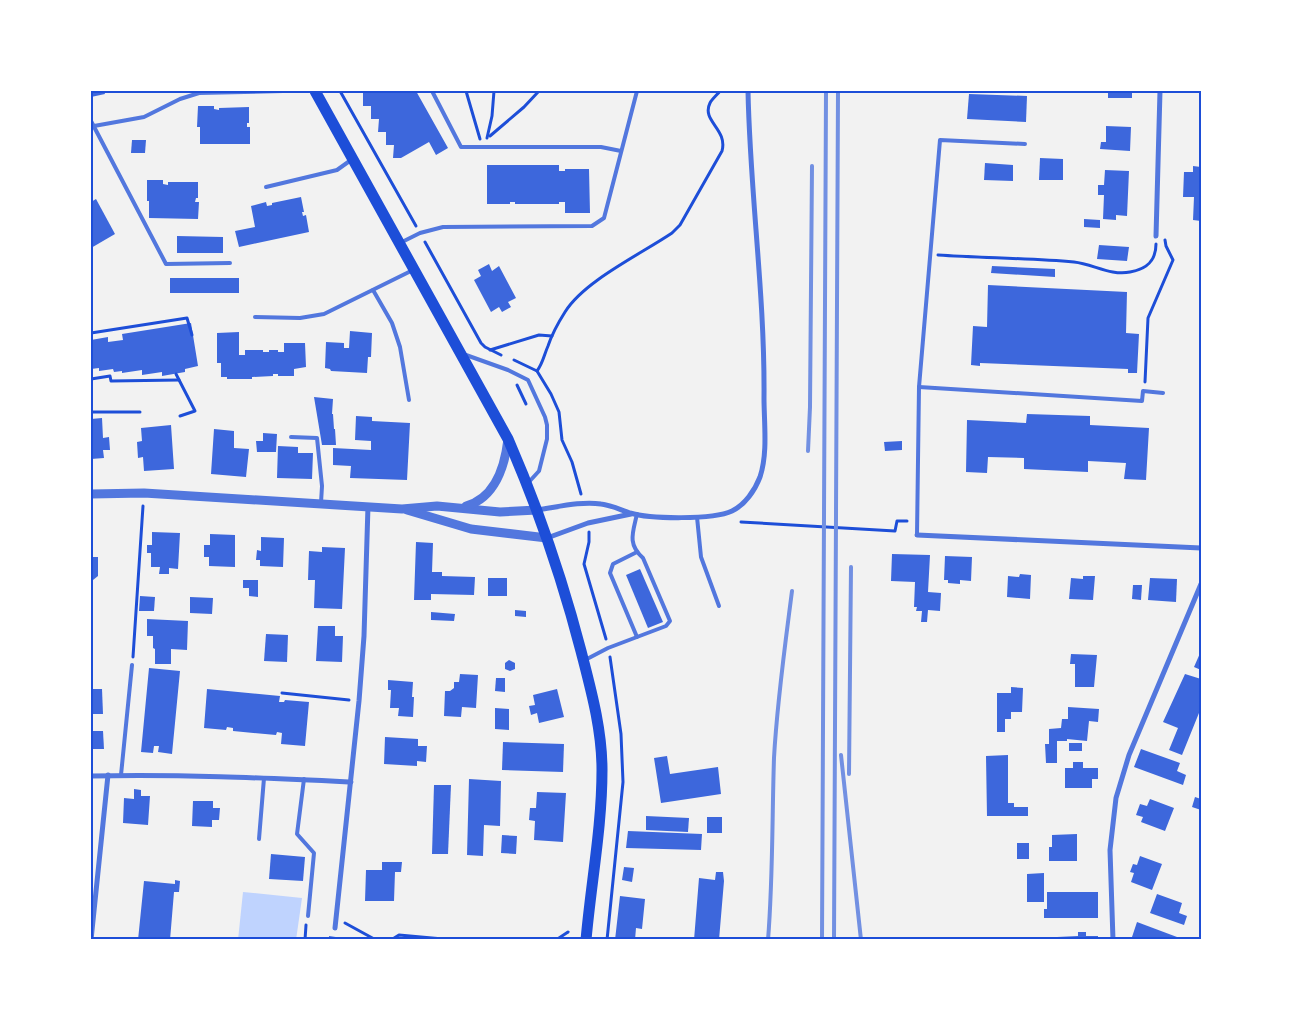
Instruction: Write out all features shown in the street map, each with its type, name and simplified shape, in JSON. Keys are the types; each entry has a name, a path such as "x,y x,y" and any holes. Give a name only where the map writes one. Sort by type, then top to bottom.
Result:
{"main road":[{"path":"315,91 508,439 528,484 565,592 584,661 599,728 602,770 598,830 586,940"}],"street":[{"path":"91,494 144,493 402,509 437,506 464,507 500,512 602,504 634,514 697,518 715,516 732,511 753,492 761,475 764,452 765,357 749,138 748,91"},
{"path":"1156,236 1160,91"},
{"path":"464,507 476,504 489,492 504,465 508,439"},
{"path":"334,928 359,701 364,636 368,506"},
{"path":"402,509 471,529 547,538 588,524 634,514"},
{"path":"916,535 1201,548"},
{"path":"1113,940 1110,850 1116,798 1129,755 1201,584"},
{"path":"91,940 108,775"},
{"path":"91,776 264,778 350,782"}],"lane":[{"path":"94,126 144,117 180,99 199,93 283,91"},
{"path":"432,91 461,147 601,147 621,151"},
{"path":"400,243 420,233 443,227 592,226 604,218 637,91"},
{"path":"91,121 166,264 230,263"},
{"path":"916,535 919,386 940,140 1025,144"},
{"path":"266,187 336,170 353,159"},
{"path":"255,317 300,318 324,314 415,269"},
{"path":"373,290 392,323 400,347 409,400"},
{"path":"460,353 508,370 528,380 545,417 547,439 539,471 528,484"},
{"path":"919,386 1142,401 1144,391 1163,393"},
{"path":"291,437 317,438 322,486 321,503"},
{"path":"584,661 608,648 666,626 670,621 643,558 637,552 632,541 634,514"},
{"path":"697,518 701,557 719,606"},
{"path":"637,552 613,564 610,573 637,637"},
{"path":"122,775 132,665"},
{"path":"259,840 264,778"},
{"path":"304,780 297,834 314,853 308,916"}],"path":[{"path":"340,91 415,224"},
{"path":"466,91 484,147"},
{"path":"484,147 492,116 494,91"},
{"path":"487,138 524,107 539,91"},
{"path":"537,370 565,311 582,291 672,233 680,225 722,151 723,140 708,113 710,103 720,91"},
{"path":"1137,400 1137,384 1145,384 1148,318 1173,260 1166,246 1166,232"},
{"path":"930,255 1076,262 1110,272 1129,273 1140,270 1150,264 1156,255 1156,236"},
{"path":"91,333 187,318 192,335"},
{"path":"490,350 539,335 552,336"},
{"path":"176,374 195,411 180,416"},
{"path":"91,379 110,376 111,381 179,380"},
{"path":"91,412 140,412"},
{"path":"132,665 143,506"},
{"path":"741,522 895,531 897,521 907,521"},
{"path":"282,693 359,701"},
{"path":"305,940 308,916"},
{"path":"340,921 376,940"},
{"path":"556,940 568,932"},
{"path":"391,940 399,935 454,940"}],"water":[{"path":"243,892 302,898 296,940 238,940"}],"building":[{"path":"91,91 104,91 105,94 91,97"},
{"path":"356,91 416,91 448,148 436,155 429,142 401,158 393,158 394,145 386,145 386,132 378,132 379,119 371,119 371,106 363,106 363,93 356,93"},
{"path":"1108,91 1132,91 1132,98 1108,98"},
{"path":"969,94 1027,96 1026,122 967,119"},
{"path":"198,106 214,106 214,109 219,110 219,108 249,107 249,123 247,123 247,127 250,127 250,144 200,144 200,127 197,127"},
{"path":"1106,126 1131,127 1130,151 1100,149 1101,142 1106,142"},
{"path":"132,140 146,140 145,153 131,153"},
{"path":"1040,158 1063,159 1063,180 1039,180"},
{"path":"985,163 1013,165 1013,181 984,180"},
{"path":"487,165 559,165 559,171 565,171 565,169 589,169 590,213 565,213 565,202 559,202 559,204 515,204 515,202 510,202 510,204 487,204"},
{"path":"1193,166 1201,167 1201,221 1193,220 1194,197 1183,197 1184,172 1193,172"},
{"path":"1105,170 1129,171 1127,216 1116,215 1116,220 1103,219 1104,195 1098,195 1098,185 1104,185"},
{"path":"147,180 163,180 163,184 168,185 168,182 198,182 198,198 196,198 195,202 199,202 198,219 149,218"},
{"path":"301,197 304,212 302,212 303,216 306,215 309,232 239,247 235,231 255,227 251,206 266,202 267,206 272,205 272,203"},
{"path":"96,199 115,234 91,248 91,202"},
{"path":"1084,219 1100,220 1100,228 1084,227"},
{"path":"177,236 223,237 223,253 177,253"},
{"path":"1099,245 1129,247 1127,261 1097,259"},
{"path":"489,264 492,271 499,266 516,298 508,302 511,307 502,312 499,307 491,312 474,280 481,276 478,270"},
{"path":"992,266 1055,269 1055,277 991,273"},
{"path":"170,278 239,278 239,293 170,293"},
{"path":"988,285 1127,292 1126,333 1139,334 1137,373 1128,373 1128,369 980,363 980,366 971,365 973,326 987,327"},
{"path":"191,323 198,366 185,369 185,372 162,376 162,372 142,375 142,370 122,373 122,371 114,372 113,369 99,371 99,368 91,369 91,340 108,337 108,342 123,340 122,334"},
{"path":"350,331 372,333 371,357 368,357 367,373 331,371 325,368 326,342 344,343 344,348 349,348"},
{"path":"239,332 239,355 245,355 245,350 269,352 269,350 278,350 278,352 284,352 284,343 305,343 306,367 294,369 294,376 278,376 278,374 273,374 273,376 252,377 252,379 227,379 227,377 221,377 221,363 217,363 217,333"},
{"path":"314,397 333,399 332,414 336,445 322,445"},
{"path":"1027,414 1090,416 1090,425 1149,428 1146,480 1124,479 1126,463 1088,461 1088,472 1024,469 1024,458 988,457 987,473 966,472 967,420 1026,423"},
{"path":"356,416 372,417 372,421 410,423 407,480 350,478 351,466 333,465 333,448 371,450 371,441 355,440"},
{"path":"102,418 103,438 109,437 110,450 103,450 104,458 91,459 91,419"},
{"path":"171,425 174,469 144,471 143,457 138,458 137,442 142,441 141,428"},
{"path":"214,429 234,431 234,448 249,449 246,477 211,474"},
{"path":"263,433 277,434 276,452 257,452 256,441 263,441"},
{"path":"902,441 902,450 885,451 884,442"},
{"path":"278,446 298,447 298,453 313,453 312,479 277,478"},
{"path":"152,532 180,533 178,569 169,568 169,574 159,574 160,567 151,567 151,553 147,553 147,545 152,545"},
{"path":"210,534 235,535 235,567 209,566 209,557 204,557 204,545 210,545"},
{"path":"261,537 284,538 283,567 260,566 260,560 256,560 257,550 261,551"},
{"path":"416,542 433,543 432,572 442,572 442,576 475,577 474,595 431,594 431,600 414,600"},
{"path":"322,547 345,548 342,609 314,608 315,580 308,580 309,551 322,552"},
{"path":"91,554 93,554 93,557 98,557 98,576 93,580 91,580"},
{"path":"892,554 930,555 928,592 941,593 940,611 928,610 927,622 921,622 922,611 916,611 917,607 914,607 915,582 891,581"},
{"path":"945,556 972,557 971,581 960,580 960,584 948,583 948,580 944,580"},
{"path":"640,569 663,622 648,628 626,575"},
{"path":"1020,574 1031,575 1030,599 1007,597 1008,576 1019,577"},
{"path":"1083,576 1095,576 1093,600 1069,599 1071,578 1083,579"},
{"path":"488,578 507,578 507,596 488,596"},
{"path":"1150,578 1177,579 1176,602 1148,600"},
{"path":"243,580 258,580 258,597 249,596 249,588 243,588"},
{"path":"1133,585 1142,585 1141,600 1132,599"},
{"path":"140,596 155,597 154,611 139,611"},
{"path":"190,597 213,598 212,614 190,613"},
{"path":"515,610 526,611 526,617 515,616"},
{"path":"431,612 455,614 454,621 431,620"},
{"path":"147,619 188,621 187,650 171,649 171,664 155,664 153,636 147,636"},
{"path":"318,626 335,626 335,636 343,636 342,662 316,661"},
{"path":"266,634 288,635 287,662 264,661"},
{"path":"1201,651 1201,670 1194,667"},
{"path":"1071,654 1097,655 1094,687 1075,687 1075,664 1070,664"},
{"path":"509,660 515,663 515,669 510,671 505,669 505,663"},
{"path":"149,668 180,671 172,754 158,752 159,746 154,746 153,753 141,752"},
{"path":"460,674 478,675 476,708 462,707 461,717 444,716 445,691 450,691 454,688 454,682 459,682"},
{"path":"1185,674 1201,679 1201,708 1182,755 1169,750 1178,728 1163,722"},
{"path":"496,678 505,678 505,692 495,691"},
{"path":"388,680 413,682 413,717 398,716 399,708 390,708 391,690 388,690"},
{"path":"1011,687 1023,688 1022,712 1011,712 1011,719 1005,719 1005,732 997,732 997,693 1011,693"},
{"path":"91,689 102,689 103,714 91,714"},
{"path":"207,689 280,696 279,702 284,702 285,700 309,702 305,746 281,744 282,733 277,732 276,735 233,731 233,728 227,727 226,730 204,728"},
{"path":"557,689 564,717 539,723 537,713 531,715 529,706 535,705 533,695"},
{"path":"1068,707 1099,709 1098,722 1089,721 1087,741 1067,739 1067,741 1057,741 1057,763 1046,763 1045,744 1049,744 1049,729 1061,728 1062,719 1068,719"},
{"path":"495,708 509,709 509,730 495,729"},
{"path":"91,731 103,731 104,749 91,749"},
{"path":"385,737 418,739 418,746 427,746 426,762 417,761 417,766 384,764"},
{"path":"503,742 564,744 563,772 502,770"},
{"path":"1069,743 1082,743 1082,751 1069,751"},
{"path":"1141,749 1180,763 1177,771 1186,775 1183,785 1134,767"},
{"path":"1008,755 1008,803 1014,803 1014,807 1028,807 1028,816 987,816 986,756"},
{"path":"667,756 670,774 718,767 721,794 661,803 654,758"},
{"path":"1073,762 1083,762 1083,768 1098,768 1098,779 1092,779 1092,788 1065,788 1065,768 1073,768"},
{"path":"469,779 501,781 500,826 484,825 483,856 467,855"},
{"path":"434,785 451,785 448,854 432,854"},
{"path":"134,789 141,790 141,796 150,796 148,825 123,823 124,798 134,799"},
{"path":"537,792 566,793 563,842 534,840 535,821 529,820 530,808 536,808"},
{"path":"1195,797 1201,799 1201,810 1192,807"},
{"path":"1150,799 1174,808 1165,831 1141,822 1143,817 1136,815 1140,804 1147,806"},
{"path":"193,801 213,801 213,808 220,808 219,820 212,820 212,827 192,826"},
{"path":"646,816 689,818 688,832 646,830"},
{"path":"707,817 722,817 722,833 707,833"},
{"path":"628,831 702,834 701,850 626,848"},
{"path":"1077,834 1077,861 1049,861 1049,847 1052,847 1052,835"},
{"path":"502,835 517,836 516,854 501,853"},
{"path":"1017,843 1029,843 1029,859 1017,859"},
{"path":"271,854 305,857 303,881 269,879"},
{"path":"1140,856 1162,864 1152,890 1131,882 1134,873 1130,872 1133,864 1137,865"},
{"path":"382,862 402,862 401,872 395,872 394,901 365,901 366,870 382,870"},
{"path":"624,867 634,868 632,882 622,880"},
{"path":"716,872 723,872 724,881 719,940 694,940 699,878 715,880"},
{"path":"1044,873 1044,902 1027,902 1027,874"},
{"path":"175,880 180,881 179,892 174,892 170,940 138,940 144,881 175,884"},
{"path":"1047,892 1098,892 1098,918 1044,918 1044,909 1047,909"},
{"path":"1157,894 1182,903 1179,913 1187,916 1184,925 1150,913"},
{"path":"620,896 645,899 642,929 636,928 635,940 615,940"},
{"path":"1137,922 1177,937 1176,940 1131,940"},
{"path":"1078,932 1086,932 1086,936 1098,936 1098,940 1057,940 1057,937 1078,936"},
{"path":"329,936 349,939 349,940 329,940"}],"railway":[{"path":"822,940 826,91"},
{"path":"834,940 838,91"},
{"path":"808,451 812,166"},
{"path":"849,774 851,567"},
{"path":"768,940 775,737 792,591"},
{"path":"841,755 861,940"}]}
